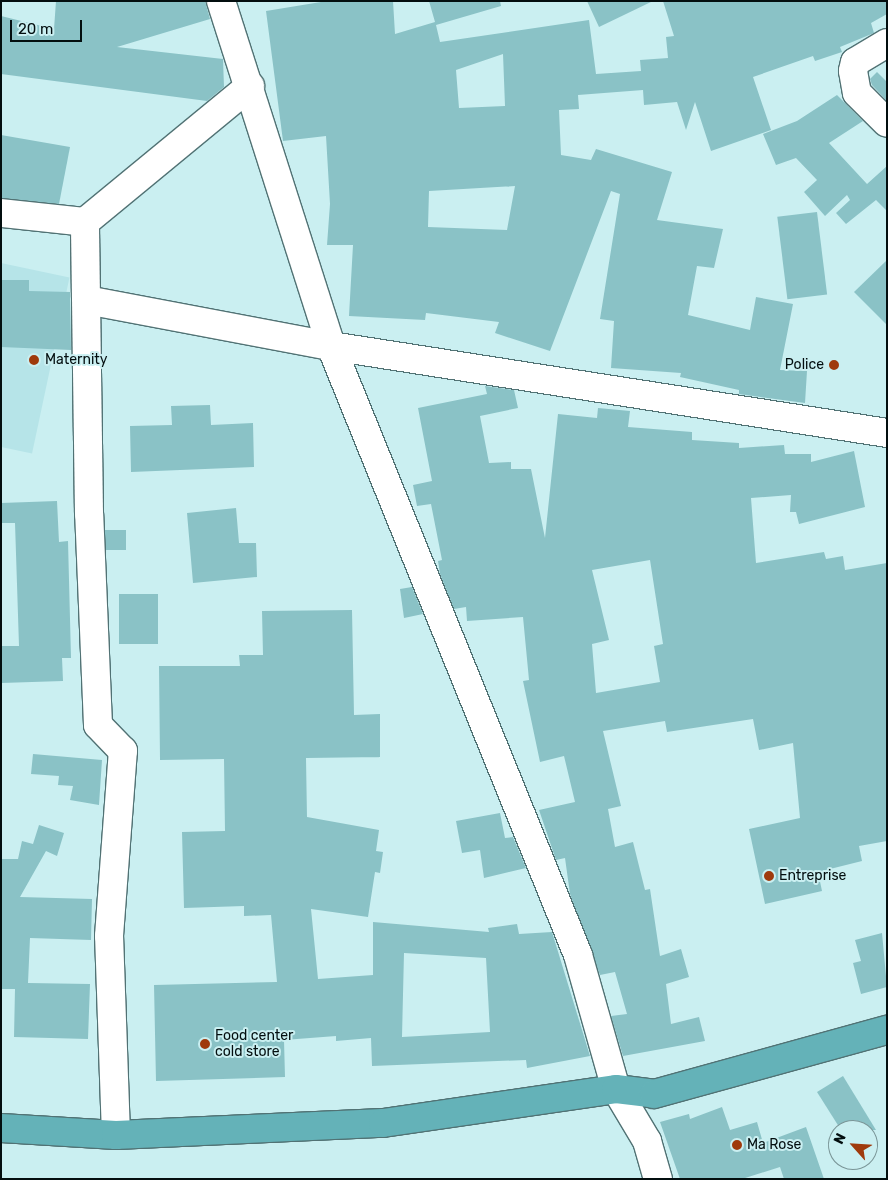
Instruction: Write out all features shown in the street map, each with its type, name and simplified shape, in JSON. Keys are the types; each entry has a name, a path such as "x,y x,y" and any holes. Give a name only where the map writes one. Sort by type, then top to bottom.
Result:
{"highway":[{"path":"1,1128 116,1135 383,1123 616,1089 654,1094 887,1030"}],"street":[{"path":"227,2 250,86 331,346 578,955 616,1089 647,1140 658,1179"},
{"path":"887,43 855,62 853,70 857,93 887,123"},
{"path":"1,213 85,222 250,86"},
{"path":"85,222 88,514 98,725 123,751 109,936 116,1135"},
{"path":"87,300 331,346 887,433"}],"shaded area":[{"name":"Maternity","path":"1,263 69,278 32,454 1,447"}],"building":[{"path":"56,1 205,1 210,19 117,47 223,59 224,87 207,101 1,74 1,16 54,29"},
{"path":"327,1 393,1 395,34 435,22 429,1 500,1 501,6 436,25 440,42 589,20 596,74 641,71 640,60 668,58 666,37 674,36 663,1 887,1 887,14 871,23 874,33 840,47 842,52 815,61 813,56 753,77 771,130 711,151 695,102 686,130 677,102 644,105 643,90 578,95 579,109 559,110 561,155 591,160 596,149 672,172 657,220 723,229 714,268 697,266 688,315 750,330 756,297 793,304 780,370 807,371 805,403 739,394 739,390 680,377 681,373 611,368 614,321 600,319 620,194 611,191 550,351 495,333 499,322 426,313 425,320 349,316 353,245 327,245 330,204 326,136 283,141 266,11","holes":["503,54 505,106 459,108 456,70","515,186 507,230 428,227 429,191"]},
{"path":"587,1 653,1 599,27"},
{"path":"877,72 887,82 887,101 872,85 870,79"},
{"path":"837,95 863,121 829,143 867,184 887,166 887,211 876,200 846,224 836,213 850,200 847,195 825,216 804,192 817,180 796,158 776,165 763,134 797,121"},
{"path":"1,135 70,147 59,204 1,198"},
{"path":"817,212 827,294 787,299 777,217"},
{"path":"887,260 887,325 854,292"},
{"path":"1,280 29,280 29,291 70,292 71,350 1,347"},
{"path":"485,386 514,390 518,408 480,416 489,463 511,462 511,469 531,469 545,538 558,414 597,418 598,408 630,411 628,427 692,432 692,440 739,443 739,448 784,445 785,454 811,454 811,462 854,451 865,507 799,524 796,512 790,512 791,495 751,498 756,563 824,552 826,559 843,556 845,570 887,563 887,841 859,846 862,861 818,872 822,891 765,904 749,829 800,818 793,743 759,750 753,719 667,732 665,721 603,731 621,806 608,809 615,847 633,842 645,890 650,889 660,956 681,949 689,977 666,984 671,1024 699,1017 705,1041 623,1056 611,1016 627,1014 615,972 600,975 570,894 565,858 556,860 539,810 575,802 564,756 540,762 523,681 529,680 523,617 467,621 466,607 454,609 440,574 438,561 442,560 431,504 417,506 413,485 432,481 418,408 487,394","holes":["650,560 663,644 654,646 660,682 596,693 592,644 609,640 592,570"]},
{"path":"210,405 211,425 253,423 254,467 131,472 130,426 172,425 171,406"},
{"path":"57,501 59,542 68,541 71,658 62,658 63,681 1,683 1,646 19,646 15,523 1,523 1,503"},
{"path":"236,508 239,543 256,543 257,577 193,583 187,513"},
{"path":"105,530 126,530 126,550 105,550"},
{"path":"412,587 423,614 404,618 400,589"},
{"path":"119,594 158,594 158,644 119,644"},
{"path":"352,610 354,715 380,714 380,757 306,758 307,817 379,830 376,851 383,852 380,873 375,872 368,917 311,909 318,979 373,975 373,922 489,932 488,928 517,924 519,934 552,932 590,1056 527,1068 526,1060 372,1066 371,1038 336,1041 336,1036 284,1040 285,1077 156,1081 154,985 277,982 271,915 244,916 244,906 184,908 182,832 225,831 224,759 160,760 159,666 240,666 239,655 263,655 262,611","holes":["404,953 486,958 490,1032 402,1037"]},
{"path":"33,754 102,760 99,805 70,800 73,786 58,785 59,776 31,774"},
{"path":"500,813 505,838 513,837 526,868 484,878 480,850 462,853 456,821"},
{"path":"39,825 64,833 57,856 46,851 20,897 92,899 91,940 30,938 28,983 90,984 88,1039 14,1037 15,989 1,989 1,859 18,859 22,841 33,844"},
{"path":"882,933 887,987 861,994 853,963 861,961 855,940"},
{"path":"843,1076 870,1120 835,1120 817,1092"},
{"path":"722,1107 730,1130 757,1122 763,1143 806,1127 824,1179 784,1179 780,1167 742,1179 680,1179 660,1122 689,1114 690,1119"}],"place":[{"name":"Maternity","path":"34,360"},
{"name":"Police","path":"834,365"},
{"name":"Entreprise","path":"769,876"},
{"name":"Food center cold store","path":"205,1044"},
{"name":"Ma Rose","path":"737,1145"}]}
